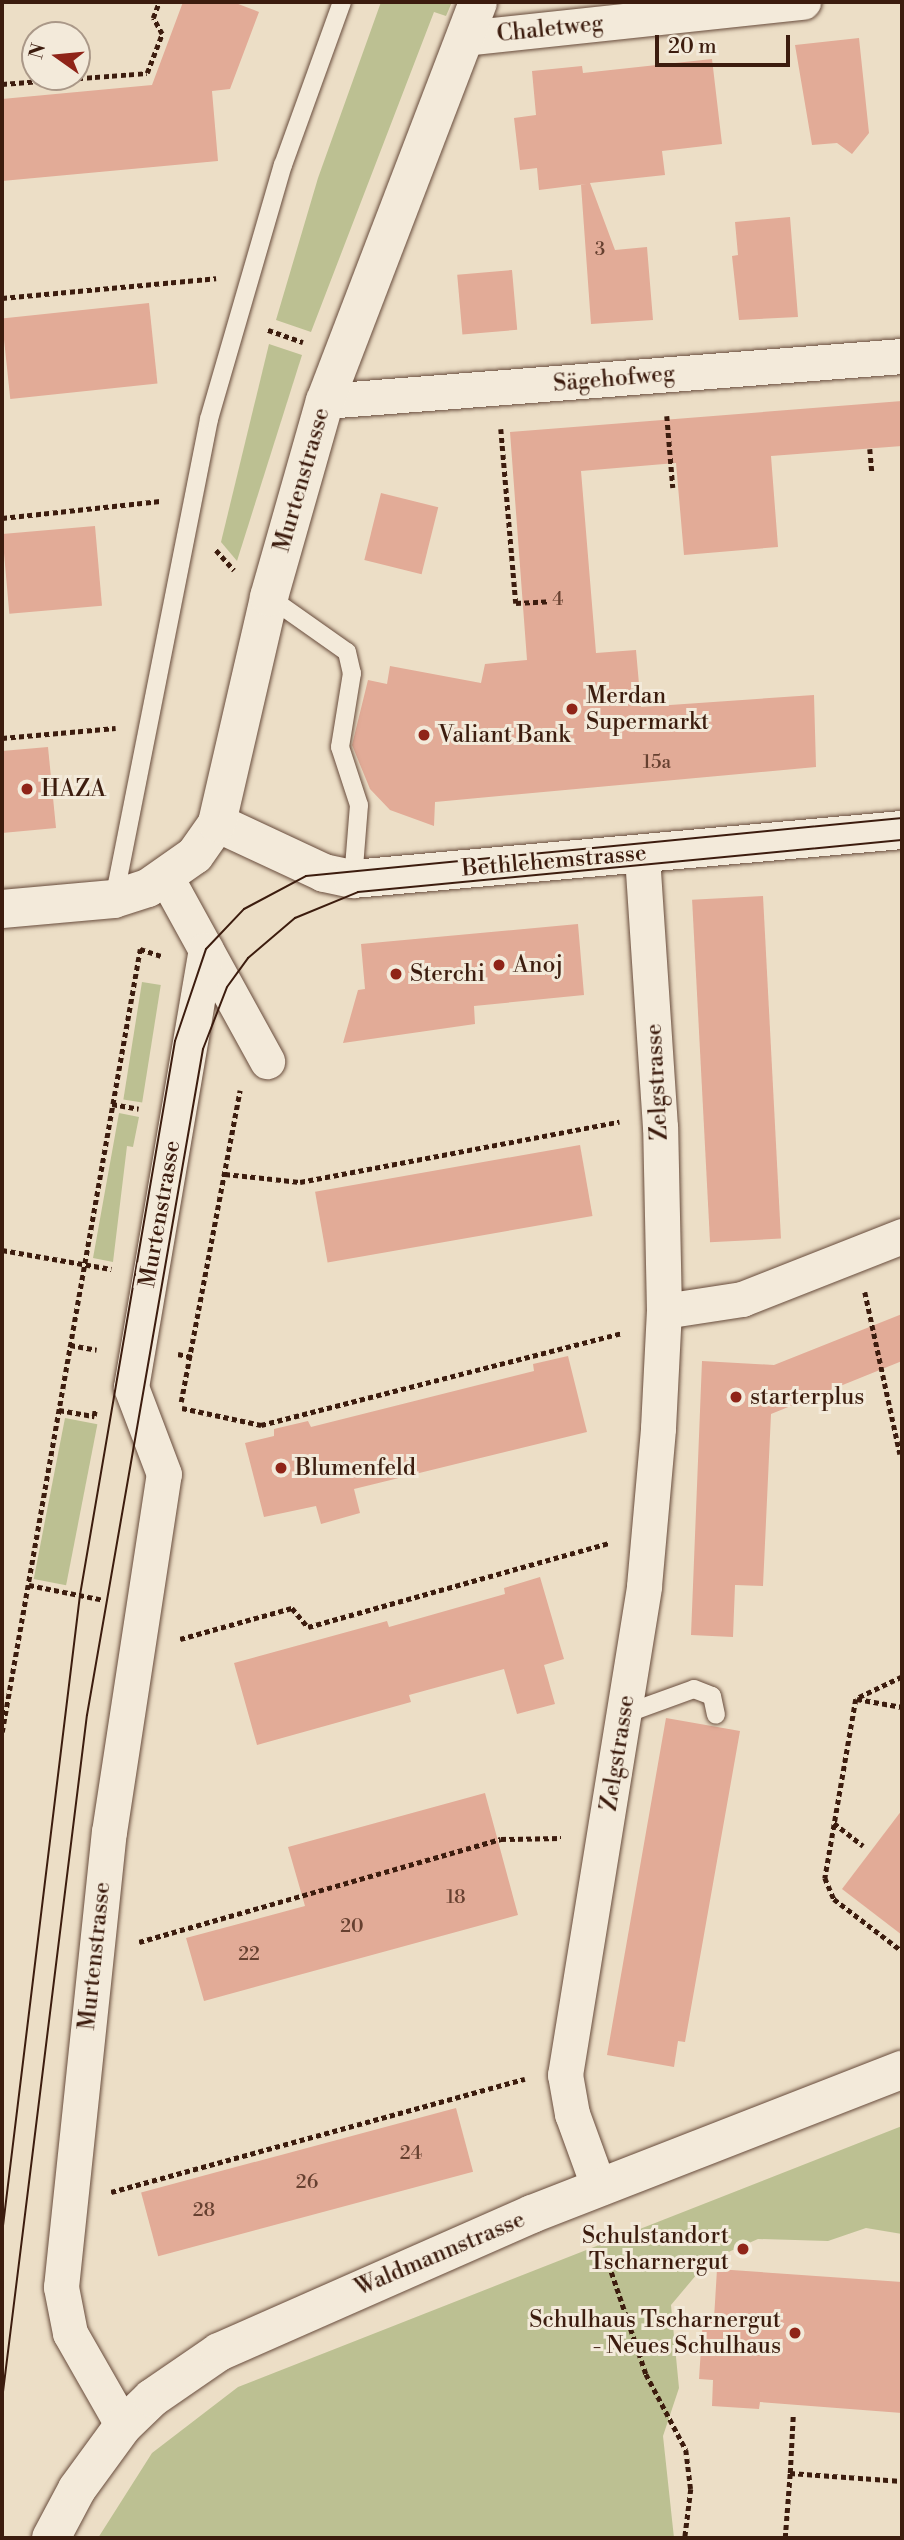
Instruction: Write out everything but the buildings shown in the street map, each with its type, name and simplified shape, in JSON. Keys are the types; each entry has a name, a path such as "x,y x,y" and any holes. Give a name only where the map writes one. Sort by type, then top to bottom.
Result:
{"street":[{"name":"Murtenstrasse","path":"2,909 114,899 167,879 195,855 217,823 269,597 325,401 478,2"},
{"name":"Chaletweg","path":"464,38 803,2"},
{"name":"Sägehofweg","path":"325,401 902,356"},
{"name":"Bethlehemstrasse","path":"217,823 303,864 352,879 902,830"},
{"name":"Zelgstrasse","path":"599,2188 572,2114 565,2076 625,1714 652,1501 664,1311 660,1127 642,854"},
{"path":"167,879 259,1046"},
{"name":"Murtenstrasse","path":"122,2426 81,2357 63,2312 70,2204 95,1954 135,1643 164,1474 131,1387 206,949"},
{"path":"664,1311 741,1299 902,1236"},
{"name":"Waldmannstrasse","path":"51,2538 77,2489 122,2426 183,2375 246,2338 599,2188 654,2171 902,2070"}],"lane":[{"path":"114,899 192,498 248,275 342,2"},
{"path":"269,597 347,652 352,673 340,747 359,805 352,879"},
{"path":"625,1714 694,1689 712,1696 716,1715"}],"path":[{"path":"2,84 147,73 162,34 153,18 159,2"},
{"path":"2,298 248,275"},
{"path":"237,319 314,345"},
{"path":"664,374 673,488"},
{"path":"498,388 516,603 550,601"},
{"path":"870,449 872,471"},
{"path":"2,518 192,498"},
{"path":"2,738 148,725"},
{"path":"2,1732 140,949"},
{"path":"164,1474 192,1357 225,1174 259,1046"},
{"path":"112,1104 140,1110"},
{"path":"225,1174 300,1182 634,1120"},
{"path":"2,1250 113,1269"},
{"path":"856,1254 900,1454"},
{"path":"180,1408 261,1425 633,1331"},
{"path":"70,1345 99,1350"},
{"path":"178,1354 192,1357"},
{"path":"59,1410 94,1416 95,1408"},
{"path":"135,1643 155,1646 292,1608 308,1627 589,1544 620,1542"},
{"path":"29,1585 141,1606"},
{"path":"856,1699 902,1677"},
{"path":"856,1699 902,1707"},
{"path":"856,1699 825,1878 834,1899 902,1951"},
{"path":"834,1823 863,1846"},
{"path":"95,1954 501,1839 575,1838"},
{"path":"70,2204 534,2078"},
{"path":"598,2231 646,2374 686,2450 691,2489 685,2538"},
{"path":"785,2538 793,2416"},
{"path":"790,2473 902,2481"}],"green space":[{"path":"381,2 452,2 446,16 434,12 311,332 276,320 318,178"},
{"path":"269,344 302,355 237,561 221,542"},
{"path":"142,982 161,985 142,1103 123,1100"},
{"path":"119,1113 139,1117 133,1147 127,1146 113,1262 93,1258"},
{"path":"65,1418 97,1424 66,1585 34,1579"},
{"name":"Schulstandort Tscharnergut","path":"902,2126 902,2234 866,2228 828,2241 758,2239 708,2261 671,2305 679,2388 663,2436 674,2538 98,2538 152,2453 238,2387"}],"tram line":[{"path":"2,2234 80,1595 175,1041 206,949 244,909 306,876 902,818"},
{"path":"2,2400 87,1715 203,1049 227,987 248,958 295,918 358,892 902,840"}],"place":[{"name":"Merdan Supermarkt","path":"572,709"},
{"name":"Valiant Bank","path":"424,735"},
{"name":"HAZA","path":"27,789"},
{"name":"Anoj","path":"499,965"},
{"name":"Sterchi","path":"396,974"},
{"name":"starterplus","path":"736,1397"},
{"name":"Blumenfeld","path":"281,1468"},
{"name":"Schulstandort Tscharnergut","path":"743,2249"},
{"name":"Schulhaus Tscharnergut - Neues Schulhaus","path":"795,2333"}]}
